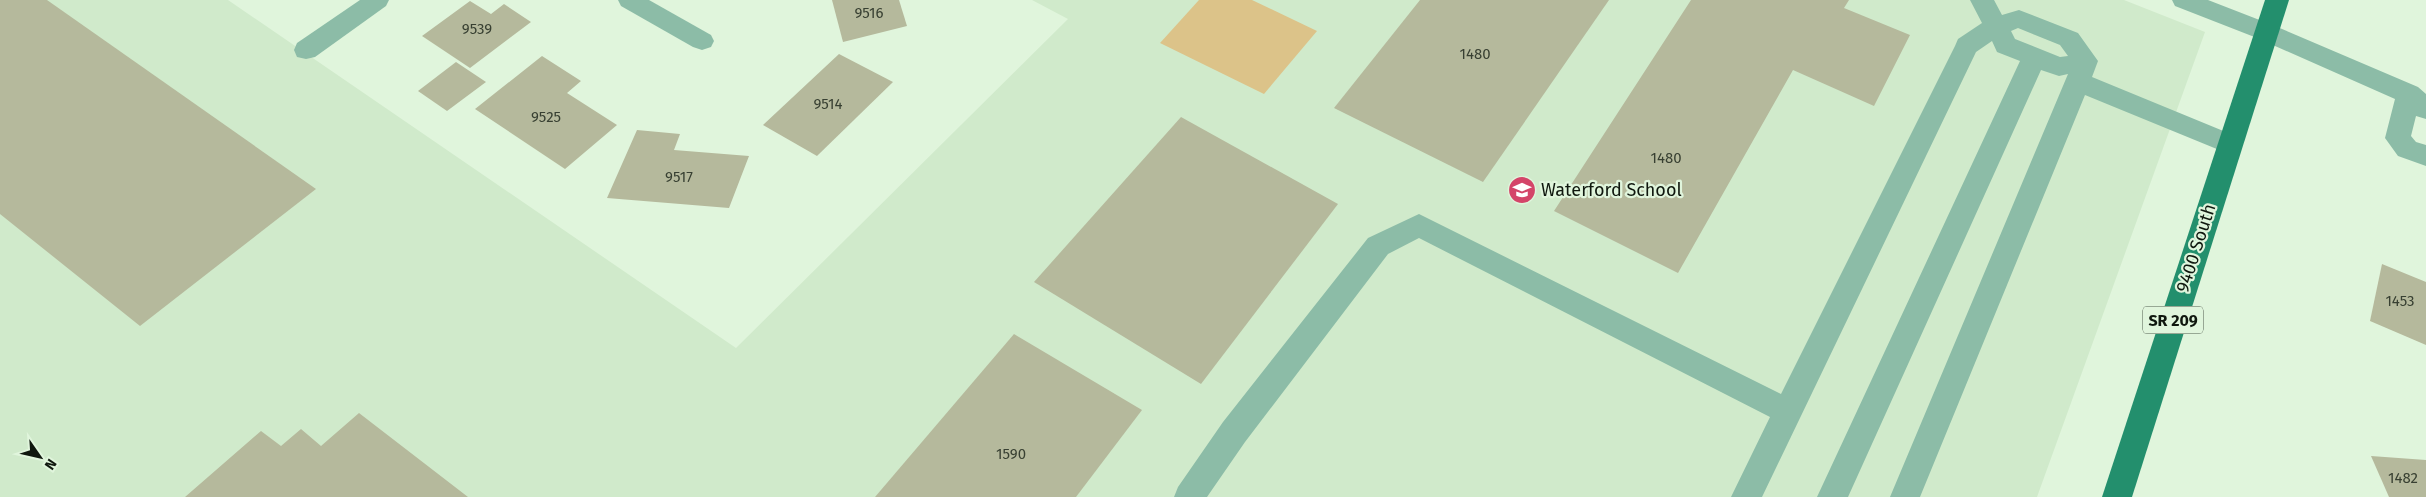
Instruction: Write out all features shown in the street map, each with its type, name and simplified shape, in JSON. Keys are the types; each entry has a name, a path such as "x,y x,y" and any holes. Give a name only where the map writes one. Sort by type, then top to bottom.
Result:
{"main road":[{"name":"9400 South","path":"2117,497 2229,144 2277,0"}],"street":[{"path":"306,50 377,0"},
{"path":"630,0 702,41"},
{"path":"1982,0 2006,45 2059,67 2082,71 2229,144"},
{"path":"2184,0 2266,32 2417,101 2398,138 2407,149 2426,156"},
{"path":"1746,497 1967,46 1996,26 2019,19 2070,39 2082,71 1905,497"},
{"path":"1832,497 2034,57"},
{"path":"1189,497 1234,432 1378,246 1419,225 1788,412"}],"shaded area":[{"name":"Waterford School","path":"0,0 228,0 736,348 1068,19 1032,0 2124,0 2205,32 2037,497 0,497"},
{"path":"1199,0 1252,0 1317,31 1264,94 1160,43"}],"building":[{"path":"0,0 47,0 316,189 140,326 0,214"},
{"path":"832,0 899,0 907,26 843,42"},
{"path":"1420,0 1609,0 1483,182 1334,108"},
{"path":"1691,0 1849,0 1844,8 1910,35 1874,106 1793,70 1678,273 1554,211"},
{"path":"470,1 491,14 504,4 531,22 470,68 422,36"},
{"path":"839,54 893,82 817,156 763,125"},
{"path":"542,56 581,81 567,93 617,125 565,169 475,109"},
{"path":"456,62 486,82 447,111 418,91"},
{"path":"1181,117 1338,204 1201,384 1034,282"},
{"path":"637,130 680,134 674,150 749,156 729,208 607,198"},
{"path":"2382,264 2426,282 2426,345 2370,321"},
{"path":"1014,334 1142,410 1076,497 875,497"},
{"path":"359,413 468,497 185,497 261,431 281,446 301,429 321,446"},
{"path":"2371,456 2426,460 2426,497 2389,497"}],"place":[{"name":"Waterford School","path":"1522,190"}]}
